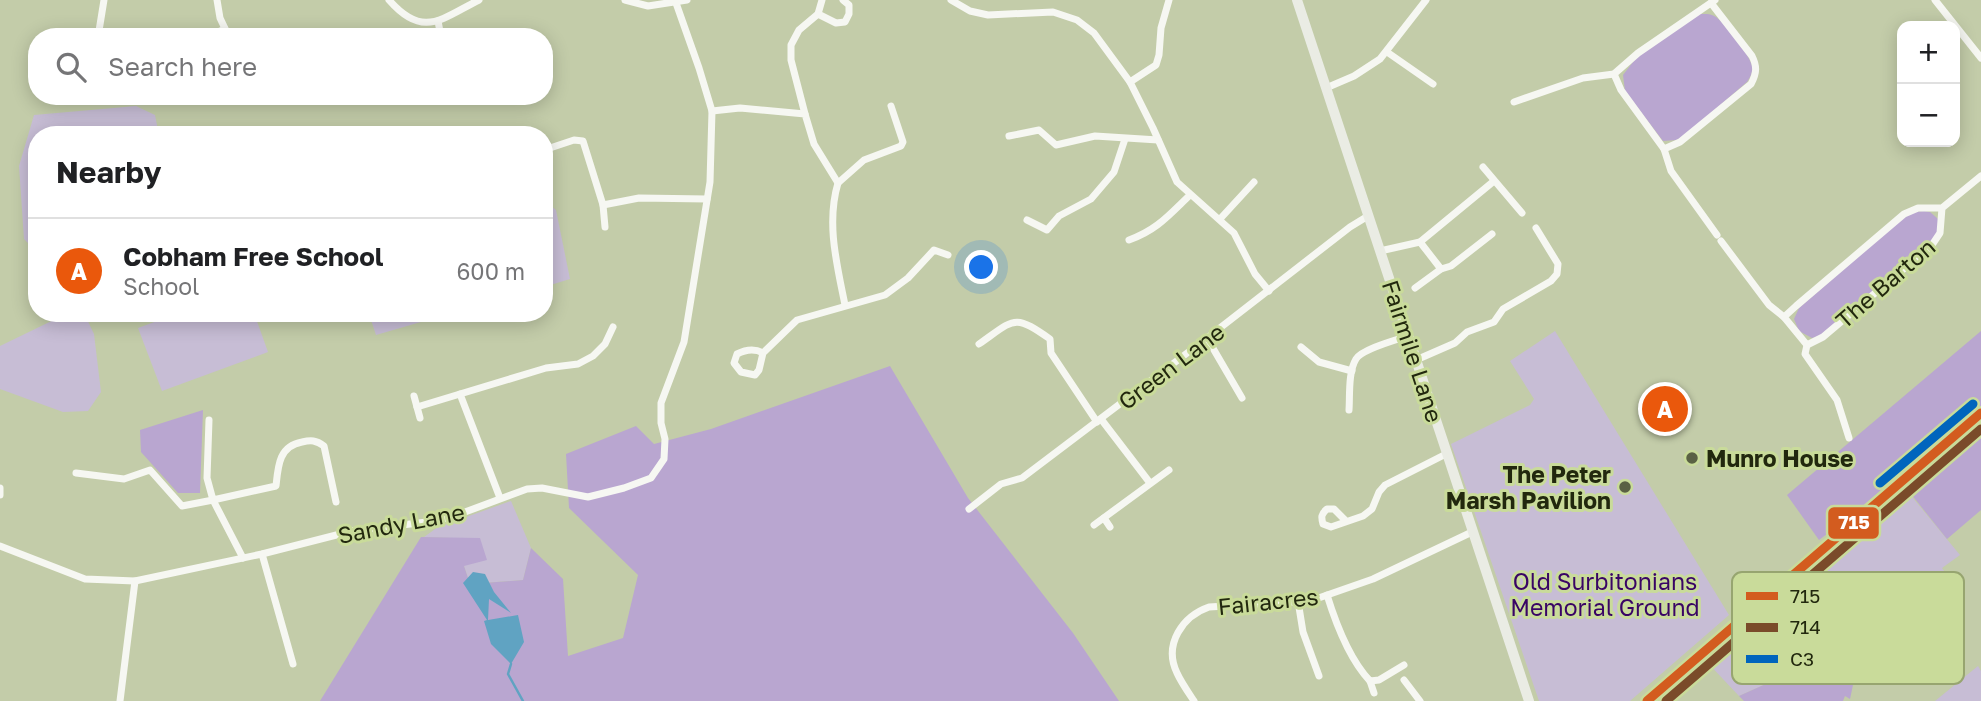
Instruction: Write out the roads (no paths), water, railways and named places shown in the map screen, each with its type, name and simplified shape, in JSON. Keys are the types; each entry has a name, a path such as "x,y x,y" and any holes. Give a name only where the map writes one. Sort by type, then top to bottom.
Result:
{"main road":[{"path":"1797,572 1981,413"},
{"path":"1647,701 1732,628"}],"street":[{"path":"99,28 104,0"},
{"path":"217,0 225,28"},
{"path":"389,0 403,16 425,24 438,21 480,0"},
{"path":"625,0 648,6 687,0"},
{"path":"822,0 819,1 818,14 799,30 791,45 791,60 814,144 838,183"},
{"path":"818,14 836,23 845,22 849,5 843,0"},
{"path":"951,0 970,11 988,15 1052,12 1077,20 1094,33 1130,82 1177,182 1234,233 1255,274 1269,291"},
{"path":"1130,82 1156,65 1161,28 1169,0"},
{"name":"Fairmile Lane","path":"1297,0 1529,701"},
{"path":"1326,88 1354,76 1380,59 1426,0"},
{"path":"1935,0 1981,58"},
{"path":"1514,102 1583,78 1614,74 1638,53 1713,2 1752,56 1755,77 1751,84 1680,142 1664,149"},
{"name":"Sandy Lane","path":"0,546 85,579 135,581 262,554 352,531 435,521 527,489 542,488 589,497 651,478 664,459 666,439 661,423 661,403 684,342 710,182 712,111 676,3"},
{"path":"438,21 439,28"},
{"path":"1387,52 1433,84"},
{"path":"1614,74 1620,90 1664,149 1671,171 1769,305 1784,317 1807,345 1805,354 1837,400 1849,438"},
{"path":"845,305 832,225 833,199 838,183 863,160 901,146 904,142 891,106"},
{"path":"712,111 740,108 804,114"},
{"path":"1009,136 1039,130 1056,145 1094,136 1158,140"},
{"path":"1027,220 1047,230 1059,216 1091,199 1114,172 1125,139"},
{"path":"553,147 575,140 583,141 603,205 605,228"},
{"path":"1483,167 1522,213"},
{"name":"The Barton","path":"1784,317 1904,214 1918,208 1942,208 1981,176"},
{"path":"1380,251 1420,242 1494,181"},
{"path":"1220,219 1254,182"},
{"path":"1129,240 1159,226 1190,195"},
{"path":"603,205 639,198 707,199"},
{"name":"The Barton","path":"1807,345 1823,337 1932,245 1940,233 1942,208"},
{"name":"Green Lane","path":"969,509 1002,484 1022,478 1368,216"},
{"path":"1416,360 1455,343 1467,332 1494,322 1503,309 1551,282 1557,274 1558,264 1536,228"},
{"path":"1415,288 1441,268 1451,266 1492,234"},
{"path":"1420,242 1441,268"},
{"path":"763,353 797,320 845,305 873,300 891,291 934,250 948,255"},
{"path":"979,344 1011,323 1020,321 1050,339 1051,353 1099,420 1150,483"},
{"path":"417,407 546,368 578,364 593,356 605,344 613,327"},
{"path":"1349,410 1352,370 1356,359 1363,353 1408,336"},
{"path":"1208,338 1242,398"},
{"path":"1301,347 1319,362 1352,370"},
{"path":"460,394 500,498"},
{"path":"414,397 420,418"},
{"path":"209,420 207,478 214,500 243,558"},
{"path":"76,473 124,479 150,470 182,506 276,486 279,463 286,448 311,440 324,446 336,502"},
{"path":"1345,520 1363,516 1372,509 1385,485 1446,454"},
{"path":"1094,525 1169,470"},
{"path":"0,488 0,495"},
{"path":"1104,518 1110,527"},
{"name":"Fairacres","path":"1194,701 1175,671 1172,654 1183,622 1197,612 1209,607 1310,601 1373,579 1472,532"},
{"path":"262,554 293,664"},
{"path":"120,701 135,581"},
{"path":"1327,595 1332,613 1360,671 1370,681 1374,693"},
{"path":"1298,601 1303,632 1319,676"},
{"path":"1370,681 1379,680 1404,666"},
{"path":"1404,680 1420,701"}],"water":[{"path":"473,572 485,574 494,592 511,613 489,599 488,620 518,615 524,642 511,664 491,644 484,621 487,620 463,583"}],"waterway":[{"path":"511,664 508,674 523,701"}],"place":[{"name":"Cobham Free School","path":"1665,409"},
{"name":"Munro House","path":"1692,458"},
{"name":"The Peter Marsh Pavilion","path":"1625,487"}],"park label":[{"name":"Old Surbitonians Memorial Ground","path":"1605,594"}]}
